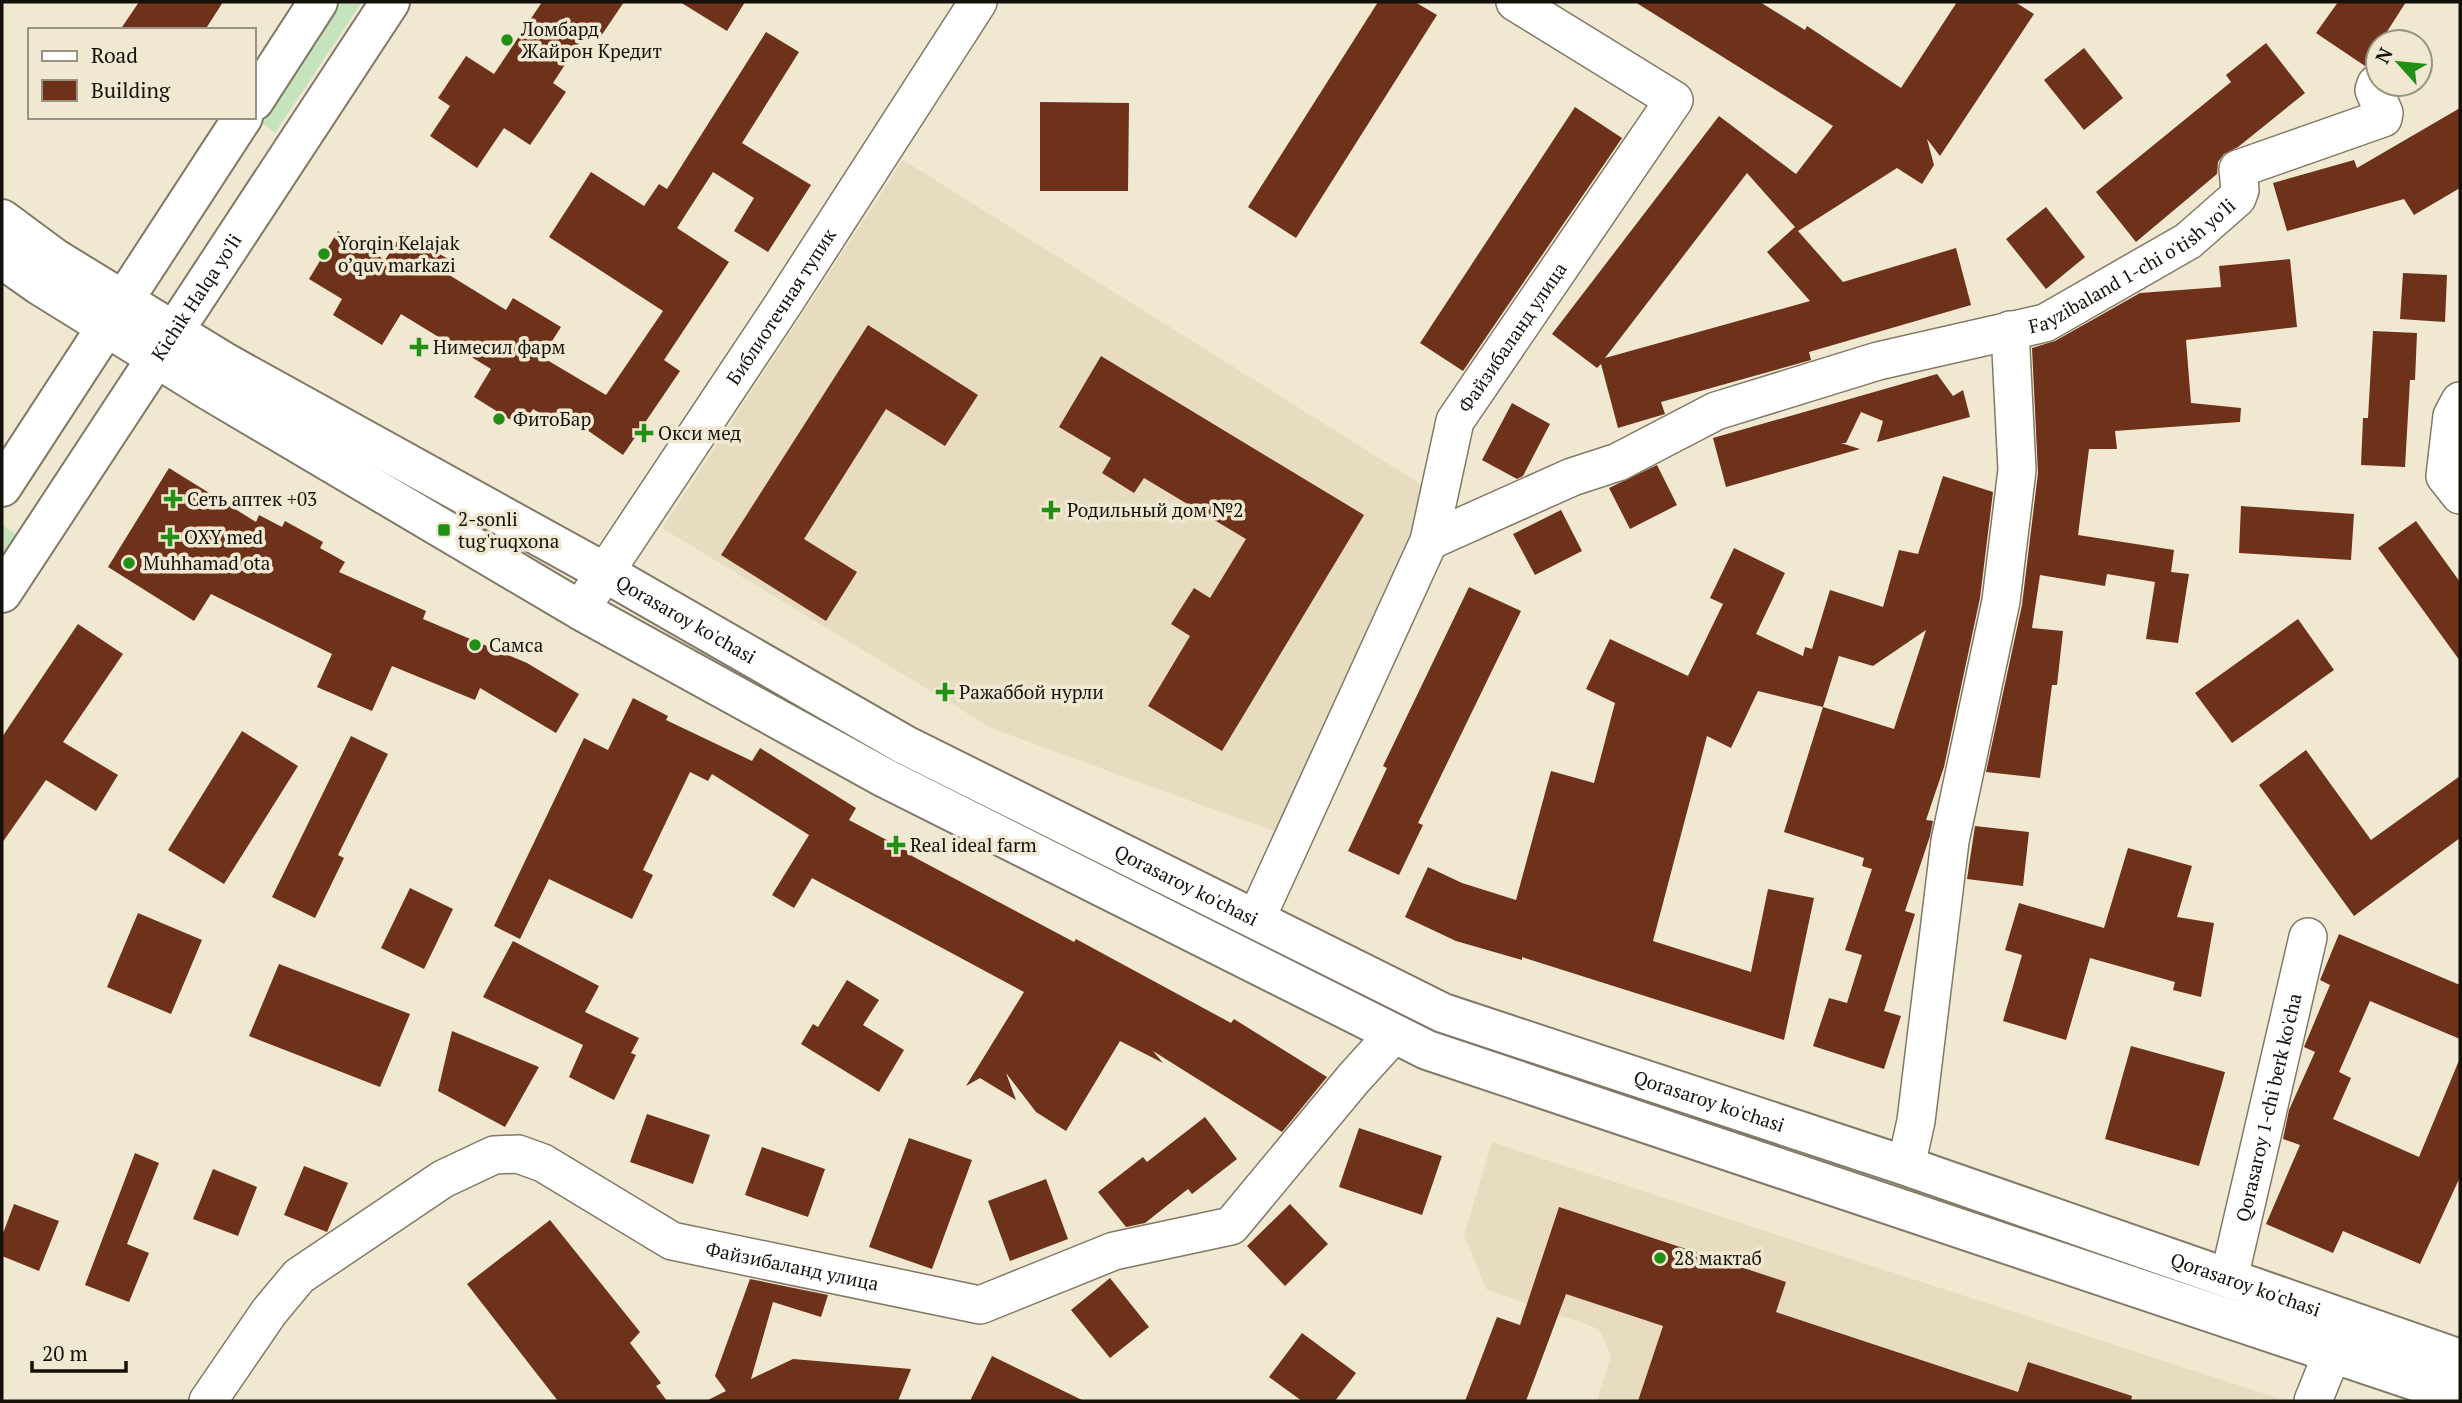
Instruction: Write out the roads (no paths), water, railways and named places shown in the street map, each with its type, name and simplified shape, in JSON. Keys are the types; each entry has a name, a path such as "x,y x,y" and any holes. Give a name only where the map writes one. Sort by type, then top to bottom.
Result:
{"main road":[{"path":"256,99 318,2"},
{"name":"Kichik Halqa yo'li","path":"2,593 390,2"},
{"path":"2,487 242,119"},
{"name":"Qorasaroy ko'chasi","path":"2,219 56,259 115,314"},
{"name":"Qorasaroy ko'chasi","path":"2,259 115,314 580,610 885,778 1427,1050 2460,1396"},
{"name":"Qorasaroy ko'chasi","path":"165,345 604,572 905,745 1443,1013 1906,1166 2460,1359"}],"street":[{"name":"Библиотечная тупик","path":"580,610 784,303 978,2"},
{"name":"Файзибаланд улица","path":"1256,919 1429,541 1455,421 1674,100 1515,2"},
{"name":"Fayzibaland 1-chi o'tish yo'li","path":"2010,330 2045,323 2188,241 2237,198 2240,190 2238,169 2383,118 2385,113 2378,98"},
{"path":"1429,541 1572,477 1618,462 1716,411 1878,361 2010,330 2017,470 2001,601 1951,841 1916,1121 1906,1166"},
{"path":"2460,401 2452,416 2445,475 2460,495"},
{"name":"Qorasaroy 1-chi berk ko'cha","path":"2229,1278 2308,937"},
{"name":"Файзибаланд улица","path":"208,1401 269,1312 299,1276 443,1179 494,1155 518,1154 543,1163 672,1241 980,1305 1114,1251 1231,1226 1394,1034"},
{"path":"2314,1401 2332,1354"}],"place":[{"name":"Ломбард Жайрон Кредит","path":"507,40"},
{"name":"Yorqin Kelajak o’quv markazi","path":"324,254"},
{"name":"Нимесил фарм","path":"419,347"},
{"name":"ФитоБар","path":"499,419"},
{"name":"Окси мед","path":"644,433"},
{"name":"Сеть аптек +03","path":"173,499"},
{"name":"Родильный дом №2","path":"1051,510"},
{"name":"2-sonli tug'ruqxona","path":"444,530"},
{"name":"OXY med","path":"170,537"},
{"name":"Muhhamad ota","path":"129,563"},
{"name":"Самса","path":"475,645"},
{"name":"Ражаббой нурли","path":"945,692"},
{"name":"Real ideal farm","path":"896,845"},
{"name":"28 мактаб","path":"1660,1258"}]}
